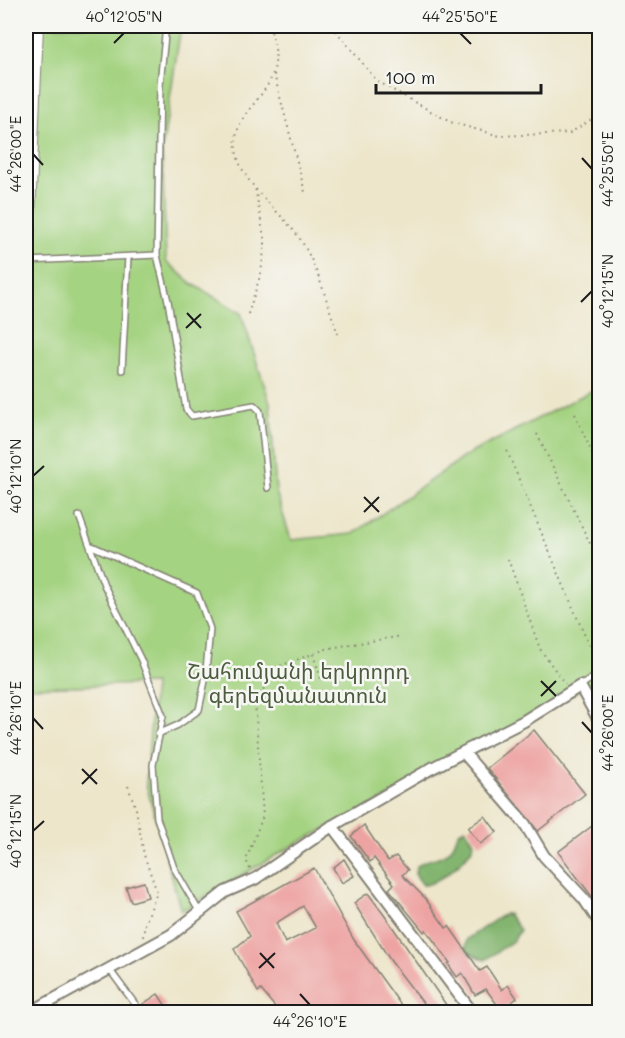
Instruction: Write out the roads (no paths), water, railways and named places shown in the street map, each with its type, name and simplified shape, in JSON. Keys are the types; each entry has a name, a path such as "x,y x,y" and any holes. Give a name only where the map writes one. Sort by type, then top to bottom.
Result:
{"street":[{"path":"26,261 36,26"},
{"path":"30,1012 171,935 225,892 255,879 332,826 432,768 524,721 575,689 600,722"},
{"path":"464,753 525,824 544,856 577,891 600,923"},
{"path":"332,826 472,1012"}],"lane":[{"path":"166,26 160,84 157,255 168,301 187,413 192,416 254,405 260,411 268,488"},
{"path":"26,261 157,255"},
{"path":"122,370 128,257"},
{"path":"79,516 92,546 104,585 141,660 163,716 153,765 157,818 174,868 199,911"},
{"path":"92,546 197,593 210,629 205,681 199,710 178,725 158,734"},
{"path":"575,689 600,671"},
{"path":"109,969 141,1012"}],"park label":[{"name":"Շահումյանի երկրորդ գերեզմանատուն","path":"298,684"}]}
